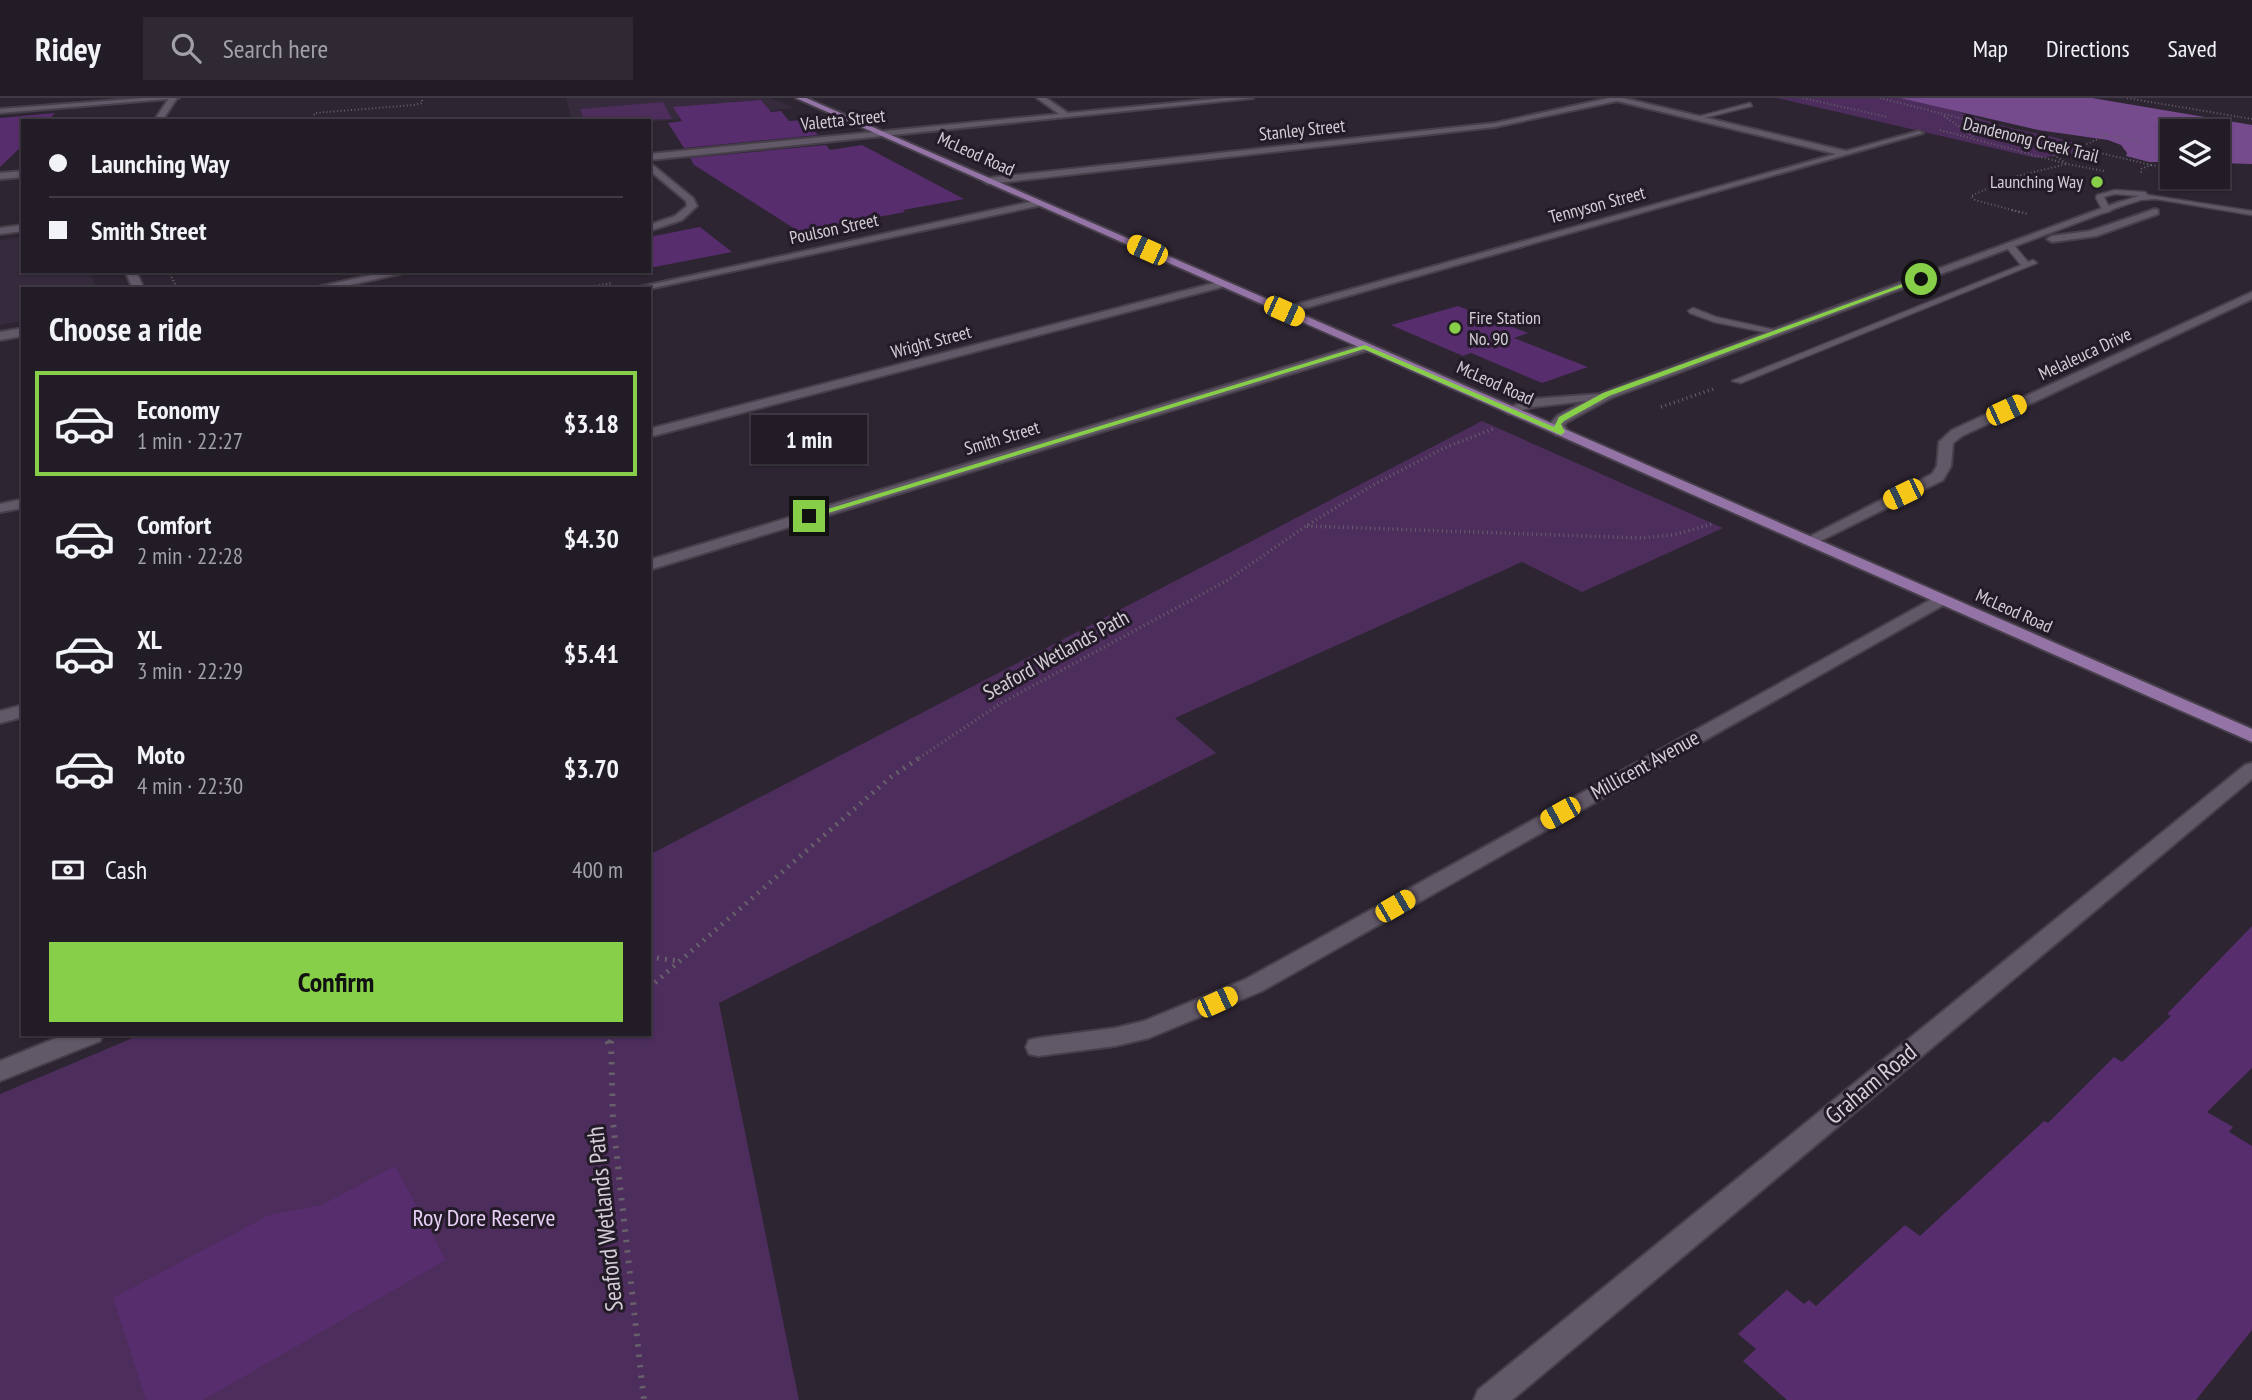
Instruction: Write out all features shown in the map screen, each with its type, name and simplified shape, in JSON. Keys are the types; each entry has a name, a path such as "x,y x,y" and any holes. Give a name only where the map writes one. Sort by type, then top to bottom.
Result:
{"main road":[{"name":"McLeod Road","path":"800,98 2252,736"}],"street":[{"path":"0,111 174,98"},
{"path":"159,119 174,98"},
{"path":"1041,98 1066,116"},
{"name":"Valetta Street","path":"651,157 1249,98"},
{"path":"1615,98 1847,154"},
{"name":"Stanley Street","path":"988,181 1495,125 1615,98"},
{"name":"Tennyson Street","path":"1284,311 1919,133"},
{"path":"651,167 690,200 692,206 688,213 673,221 651,227"},
{"path":"0,176 21,174"},
{"name":"Poulson Street","path":"644,287 1040,203"},
{"path":"1561,432 1557,424 1562,419 1606,395 2073,225 2122,204"},
{"path":"2014,245 2083,236 2155,212"},
{"path":"0,231 21,228"},
{"path":"324,287 397,273"},
{"name":"Wright Street","path":"651,432 1222,284"},
{"name":"Melaleuca Drive","path":"1809,541 1938,477 1944,466 1946,442 1957,433 2252,295"},
{"path":"0,337 21,332"},
{"name":"Smith Street","path":"651,564 1365,347"},
{"path":"1516,413 1539,402 1606,395"},
{"path":"0,508 21,503"},
{"name":"Millicent Avenue","path":"1038,1047 1115,1037 1149,1029 1254,985 1941,599"},
{"path":"0,717 21,712"},
{"name":"Graham Road","path":"1489,1400 2252,769"},
{"path":"0,1070 86,1036"}],"lane":[{"path":"1696,118 1750,105"},
{"path":"2107,212 2101,195 2122,192 2252,213"},
{"path":"2122,204 2146,197 2182,201"},
{"path":"2155,212 2176,206 2219,207"},
{"path":"1737,381 2030,265 2014,245"},
{"path":"1693,311 1714,319 1779,332"}],"path":[{"path":"311,119 315,113 414,105 422,103 422,98"},
{"path":"1803,98 1896,119"},
{"path":"1880,98 2160,167"},
{"path":"2127,98 2252,119"},
{"path":"1937,112 1977,140"},
{"name":"Dandenong Creek Trail","path":"1929,128 2067,164 2107,171"},
{"path":"2087,131 2140,142"},
{"path":"2080,147 2107,135"},
{"path":"2067,164 2050,151 2074,146"},
{"path":"2067,164 2013,177 1971,196 1979,202 2073,225"},
{"path":"2141,172 2141,169 2151,165"},
{"path":"1661,407 1737,381"},
{"name":"Seaford Wetlands Path","path":"651,986 891,777 1003,702 1228,580 1306,526 1373,485 1516,413"},
{"path":"1306,526 1641,538 1696,530 1716,523 1738,510"},
{"path":"651,957 680,961"},
{"path":"604,1036 609,1044 614,1036"},
{"name":"Seaford Wetlands Path","path":"609,1044 613,1122 645,1400"}],"shaded area":[{"path":"566,98 771,98 795,108 651,122 651,119 571,119"},
{"path":"1900,98 2092,98 2216,119 2160,119 2160,162 2126,156 2127,153 2121,145 2108,140 2038,130"},
{"path":"2230,121 2252,125 2252,164 2230,163"},
{"path":"21,237 21,273 90,273 96,287 21,287 21,321 0,325 0,240"}],"green space":[{"path":"1777,98 1915,100 2063,140 2093,152 2036,158"},
{"path":"663,102 672,119 583,119 580,109"},
{"name":"Roy Dore Reserve","path":"1482,421 1723,528 1582,592 1522,562 1175,718 1216,753 719,1003 799,1400 0,1400 0,1094 137,1036 651,1036 651,854"}],"building":[{"path":"761,100 771,112 781,111 789,121 805,120 818,135 684,148 668,123 682,121 673,107"},
{"path":"55,113 50,119 21,119 21,147 0,167 0,118"},
{"path":"826,145 830,150 862,145 964,199 903,210 905,212 867,219 871,221 803,234 694,165 690,158"},
{"path":"700,227 732,252 651,268 651,237"},
{"path":"1458,306 1528,333 1514,338 1588,367 1542,383 1471,353 1463,356 1391,325"},
{"path":"2252,926 2252,1068 2207,1112 2233,1127 2229,1132 2252,1146 2252,1330 2196,1400 1787,1400 1743,1361 1756,1349 1738,1334 1787,1290 1804,1304 1809,1300 1816,1306 1905,1225 1920,1236 2044,1121 2048,1123 2114,1057 2122,1062 2171,1016 2167,1014"},
{"path":"395,1166 446,1260 203,1400 146,1400 113,1298 269,1215 322,1205"}],"place":[{"name":"Launching Way","path":"2097,182"},
{"name":"Fire Station No. 90","path":"1455,328"}],"route":[{"path":"809,516 1365,347 1561,432 1557,424 1562,419 1606,395 1921,279"}]}
